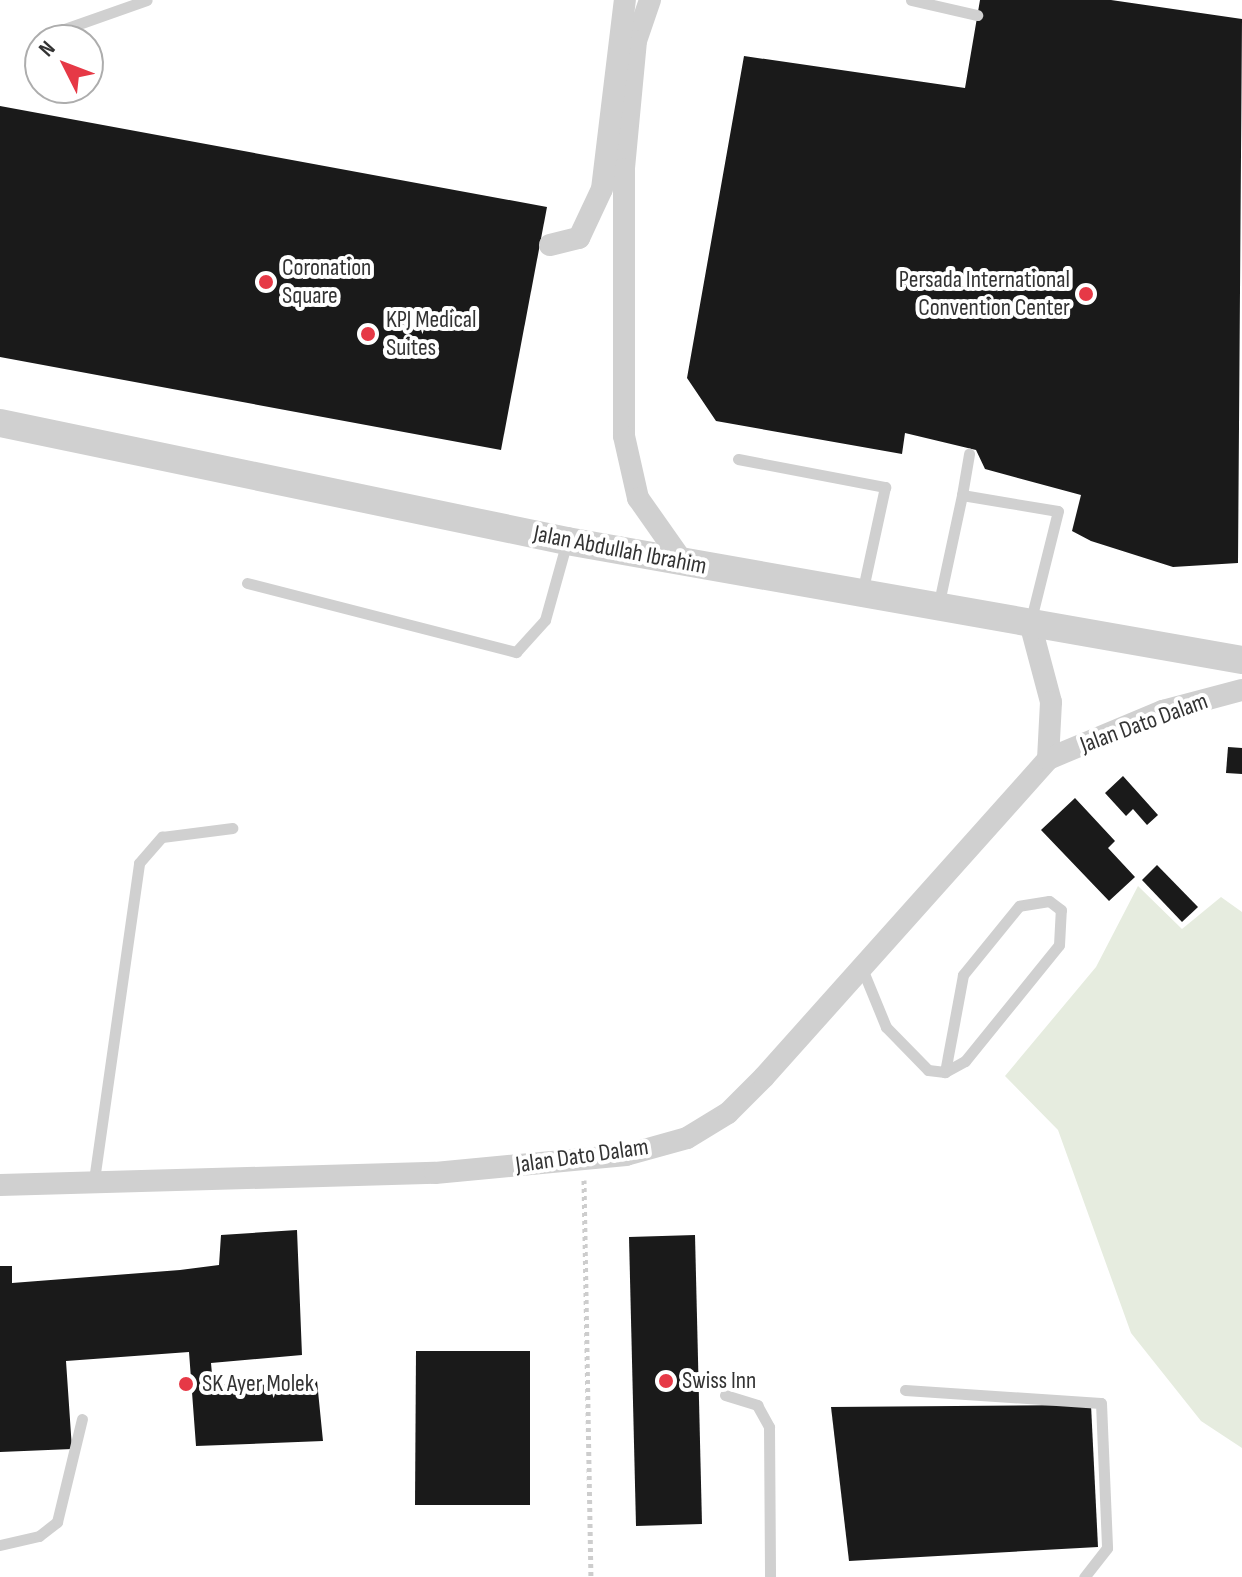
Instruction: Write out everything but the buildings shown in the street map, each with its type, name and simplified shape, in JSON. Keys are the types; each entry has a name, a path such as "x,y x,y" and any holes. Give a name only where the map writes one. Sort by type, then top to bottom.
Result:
{"street":[{"path":"550,245 579,238 602,189 625,0"},
{"path":"650,0 636,41 624,169 624,436 638,498 683,562"},
{"name":"Jalan Abdullah Ibrahim","path":"0,423 567,541 1242,660"},
{"name":"Jalan Dato Dalam","path":"1030,623 1051,702 1048,759"},
{"name":"Jalan Dato Dalam","path":"0,1185 94,1180 435,1173 584,1159 687,1138 728,1113 1048,759 1163,711 1242,690"}],"lane":[{"path":"79,24 147,0"},
{"path":"911,0 948,2 977,15"},
{"path":"938,607 969,454"},
{"path":"738,459 885,487 862,594"},
{"path":"962,495 1058,511 1030,623"},
{"path":"247,583 516,652 545,620 567,541"},
{"path":"94,1180 139,863 162,837 232,828"},
{"path":"861,964 886,1027 928,1070 945,1072 965,1061 1059,945 1061,910 1049,901 1019,906 963,975 945,1072"},
{"path":"905,1390 1101,1403 1107,1548 1084,1577"},
{"path":"725,1395 757,1405 769,1427 770,1577"},
{"path":"0,1545 39,1536 57,1522 82,1419"}],"path":[{"path":"584,1159 591,1577"}],"shaded area":[{"path":"1138,886 1182,929 1221,897 1242,912 1242,1448 1201,1421 1131,1333 1058,1130 1005,1076 1096,967"}],"place":[{"name":"Coronation Square","path":"266,282"},
{"name":"Persada International Convention Center","path":"1086,294"},
{"name":"KPJ Medical Suites","path":"368,334"},
{"name":"Swiss Inn","path":"666,1381"},
{"name":"SK Ayer Molek","path":"186,1384"}]}
